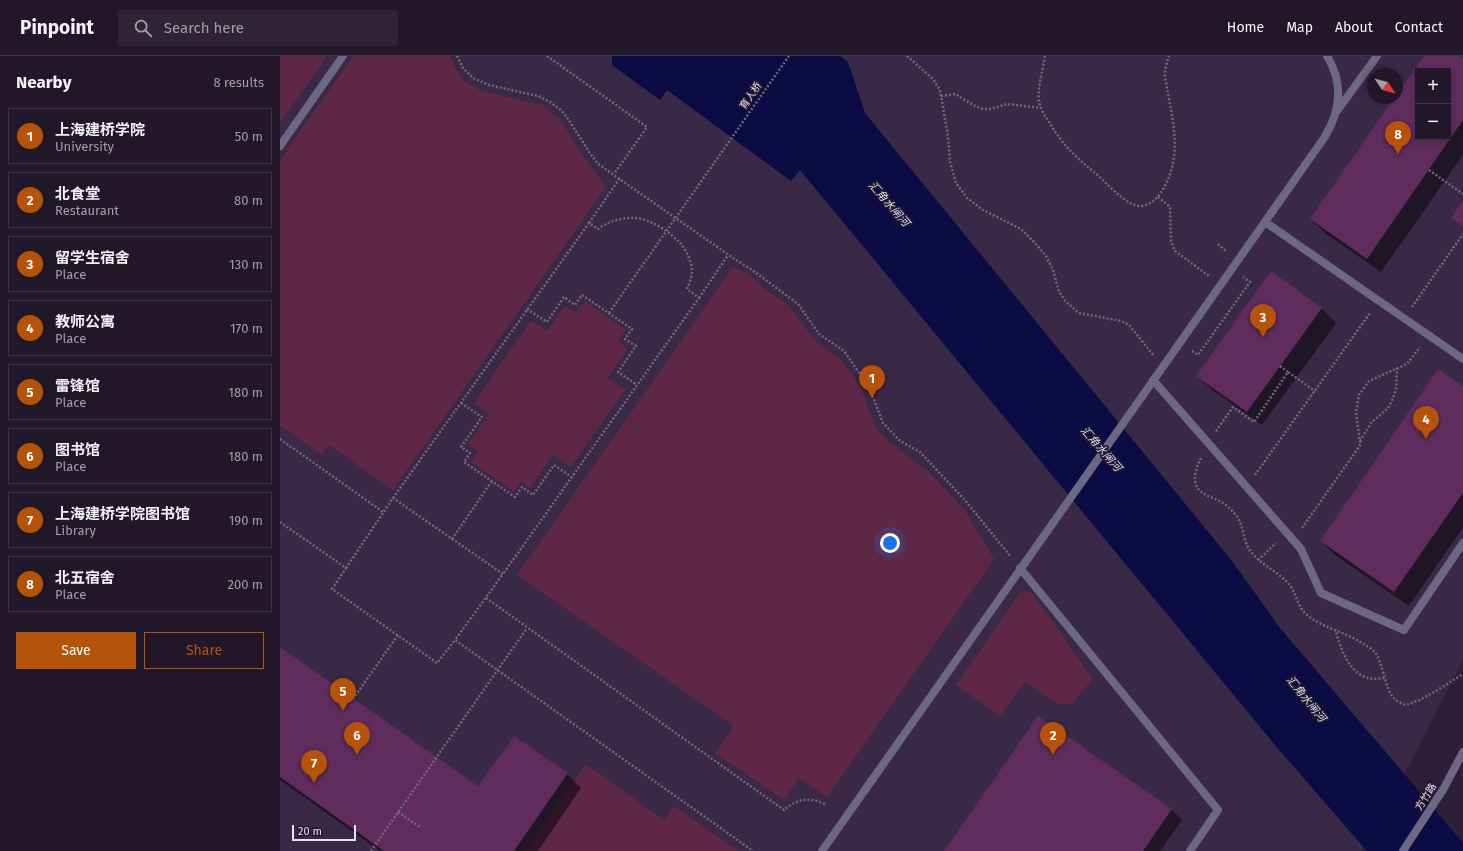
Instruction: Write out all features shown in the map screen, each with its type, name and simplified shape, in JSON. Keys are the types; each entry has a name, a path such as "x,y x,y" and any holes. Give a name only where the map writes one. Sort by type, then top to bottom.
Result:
{"street":[{"path":"280,146 343,56"},
{"path":"1326,56 1331,63 1336,76 1338,100 1337,112"},
{"path":"822,851 1324,138 1332,125 1337,112 1377,56"},
{"path":"1265,222 1463,360"},
{"path":"1153,380 1301,549 1321,593 1404,630 1463,543"},
{"path":"1020,568 1218,810 1190,851"},
{"name":"方竹路","path":"1403,851 1444,788 1463,752"}],"path":[{"path":"457,56 463,68 473,78 489,85 538,96 550,102 561,110 569,120 581,141 598,164 728,255 752,270 798,304 819,334 844,351 869,387 883,423 900,440 920,452 964,499 1020,568"},
{"path":"546,56 647,127 614,174"},
{"name":"育人桥","path":"609,313 789,56"},
{"path":"907,56 933,79 940,90 948,136 950,162 956,184 967,198 983,210 1021,229 1034,242 1046,256 1053,270 1059,292 1066,302 1079,313 1121,321 1129,325 1163,367"},
{"path":"1045,56 1039,92 1039,102 1056,135 1078,158 1125,200 1140,206 1149,204 1158,197 1170,175 1175,152 1175,127 1165,76 1169,56"},
{"path":"941,96 955,94 983,109 991,109 1007,104 1041,108"},
{"path":"1428,170 1463,194"},
{"path":"620,178 383,512 332,589 437,663 486,598 728,255"},
{"path":"1158,197 1168,204 1170,208 1171,241 1175,251 1221,284"},
{"path":"589,223 598,230 604,224 621,219 635,218 649,221 666,232 682,244 692,272 687,289 699,298"},
{"path":"1404,318 1463,234"},
{"path":"1190,350 1198,355 1250,282 1242,277"},
{"path":"527,309 547,322 564,297 575,305 582,295 609,313 632,329 625,339 636,346 618,372 637,385"},
{"path":"1247,487 1378,301"},
{"path":"1293,540 1362,444 1360,441 1356,413 1359,395 1369,381 1407,364 1428,336"},
{"path":"1280,366 1315,391"},
{"path":"1360,441 1371,423 1388,408 1392,401 1396,389 1397,368"},
{"path":"1208,443 1233,407 1254,422 1288,372"},
{"path":"461,403 482,417 461,447 470,453 464,462 515,497 522,487 533,495 554,464 572,477"},
{"path":"280,439 383,512"},
{"path":"1196,476 1196,485"},
{"path":"452,539 492,481"},
{"path":"393,498 503,574"},
{"path":"280,522 346,568"},
{"path":"1258,560 1274,545"},
{"path":"486,598 784,810 806,799 814,799 825,804"},
{"path":"371,851 527,628"},
{"path":"1335,629 1339,644 1348,663 1361,675 1373,679 1386,678"},
{"path":"354,699 398,635"},
{"path":"454,640 753,851"},
{"path":"398,812 421,828"}],"shaded area":[{"path":"280,56 1463,56 1463,660 1389,805 1361,851 280,851"},
{"path":"280,56 327,56 280,123"},
{"path":"353,56 451,56 456,70 467,83 482,91 543,105 562,122 580,151 606,187 393,490 329,445 322,455 280,426 280,160"},
{"path":"733,267 749,274 766,291 786,302 814,339 841,360 860,386 878,431 892,444 931,474 966,512 994,559 827,797 799,778 784,800 715,753 734,726 517,575"},
{"path":"585,301 626,330 618,341 628,349 607,378 625,390 571,467 553,455 530,488 521,481 514,492 471,462 478,452 468,444 489,414 474,403 531,320 547,331 565,306 576,313"},
{"path":"1021,591 1026,591 1033,594 1093,679 1072,704 1057,704 1025,681 1000,716 956,685"},
{"path":"586,764 664,820 674,806 738,851 525,851"}],"water":[{"name":"汇角水闸河","path":"612,56 840,56 848,62 865,113 1232,561 1280,628 1463,843 1463,851 1367,851 1280,751 800,170 791,181 667,90 660,100 612,65"}],"building":[{"path":"1424,56 1459,56 1463,59 1463,120 1451,137 1451,68 1415,68"},
{"path":"1415,69 1415,140 1449,140 1367,259 1310,219 1390,104 1403,104 1403,86"},
{"path":"1463,200 1463,226 1451,218"},
{"path":"1271,271 1322,308 1247,412 1196,376"},
{"path":"1438,369 1463,386 1463,493 1394,592 1320,541"},
{"path":"280,647 478,786 514,736 568,773 514,851 384,851 280,777"},
{"path":"1038,716 1172,809 1143,851 944,851"}],"place":[{"name":"北五宿舍","path":"1398,154"},
{"name":"留学生宿舍","path":"1263,337"},
{"name":"上海建桥学院","path":"872,398"},
{"name":"教师公寓","path":"1426,439"},
{"name":"雷锋馆","path":"343,711"},
{"name":"图书馆","path":"357,755"},
{"name":"北食堂","path":"1053,755"},
{"name":"上海建桥学院图书馆","path":"314,783"}]}
